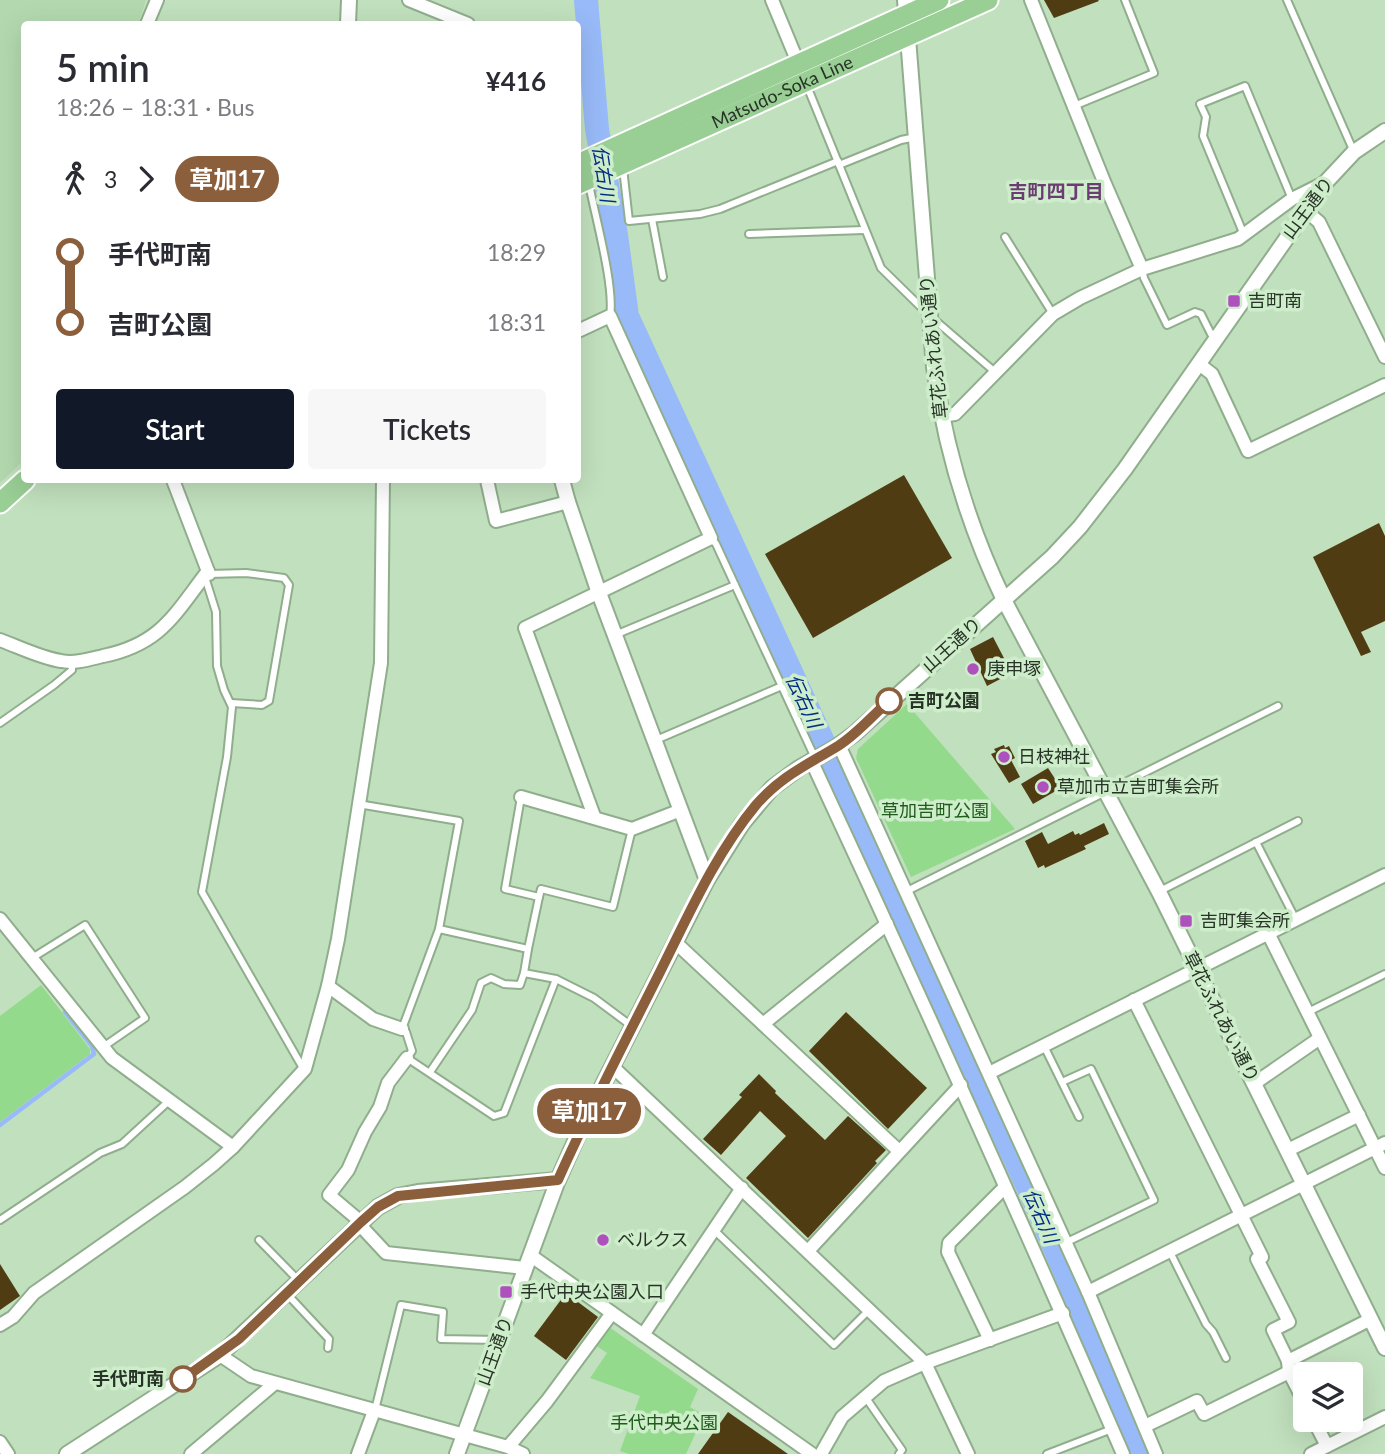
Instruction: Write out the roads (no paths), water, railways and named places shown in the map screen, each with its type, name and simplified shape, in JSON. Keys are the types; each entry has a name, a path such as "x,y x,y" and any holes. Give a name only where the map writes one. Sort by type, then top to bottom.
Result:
{"main road":[{"name":"Matsudo-Soka Line","path":"803,74 905,8 939,0"},
{"name":"Matsudo-Soka Line","path":"581,172 803,74 908,36 988,0"},
{"path":"0,503 23,483"}],"street":[{"path":"148,21 157,0"},
{"path":"348,21 349,0"},
{"path":"409,0 461,21"},
{"path":"772,0 803,74"},
{"path":"1031,0 1142,269"},
{"name":"草花ふれあい通り","path":"905,8 929,314 941,416 963,502 977,542 1004,600 1255,1083 1385,1348"},
{"name":"山王通り","path":"457,1454 558,1180 582,1126 675,942 742,824 756,805 785,777 837,746 1052,557 1080,527 1125,469 1326,182 1353,152 1385,131"},
{"path":"941,416 955,414 1053,314 1142,269 1200,252 1244,235 1292,199 1326,182"},
{"path":"1306,211 1319,222 1385,357"},
{"path":"581,330 610,316 711,538 525,628 594,816"},
{"path":"1199,365 1212,374 1248,451 1385,385"},
{"path":"0,640 60,661 72,662 124,652 143,644 167,625 207,573 174,483"},
{"path":"0,1325 13,1317 34,1293 185,1187 233,1147 304,1070 328,986 338,939 381,663 383,483"},
{"path":"488,483 496,521 568,502"},
{"path":"563,483 599,593 708,880"},
{"path":"837,746 907,891 1066,1243 1156,1454"},
{"path":"815,758 1122,1454"},
{"path":"521,797 632,829 681,810"},
{"path":"989,1073 1385,875"},
{"path":"0,919 112,1058 233,1147"},
{"path":"763,1024 887,924"},
{"path":"1268,933 1359,1115 1380,1145 1385,1168"},
{"path":"675,942 899,1151"},
{"path":"328,986 373,1019 402,1029"},
{"path":"1134,1000 1262,1257 1257,1259 1289,1322 1273,1330 1293,1377"},
{"path":"1255,1083 1320,1038"},
{"path":"407,1058 388,1083 380,1107 348,1170 329,1195 360,1223 386,1253 528,1261 612,1313 812,1454"},
{"path":"613,1067 925,1363 968,1454"},
{"path":"808,1251 961,1085"},
{"path":"1288,1150 1359,1115"},
{"path":"1088,1292 1380,1145"},
{"path":"67,1454 220,1355 378,1207 398,1196 558,1180"},
{"path":"990,1339 948,1252 949,1242 1005,1186"},
{"path":"643,1335 742,1188"},
{"path":"508,1447 547,1401 612,1313"},
{"path":"821,1454 842,1417 884,1381 925,1363 1062,1313"},
{"path":"1144,1426 1197,1401 1204,1414 1371,1319"},
{"path":"220,1355 251,1376 274,1384 508,1447 523,1454"},
{"path":"191,1454 274,1384"},
{"path":"358,1454 374,1411"},
{"path":"1311,1454 1385,1417"},
{"path":"1320,1432 1327,1446"},
{"path":"0,1441 8,1454"}],"lane":[{"path":"1074,106 1154,73 1125,0"},
{"path":"1287,0 1353,152"},
{"path":"803,74 881,268 995,372"},
{"path":"1244,235 1203,136 1206,117 1200,104 1245,86 1292,199"},
{"path":"622,154 629,221 701,214 720,209 838,163 916,137"},
{"path":"581,172 609,284 612,306 610,316"},
{"path":"652,219 663,277"},
{"path":"749,234 864,230"},
{"path":"1006,237 1053,314"},
{"path":"1142,269 1167,325 1195,312 1201,314 1210,334 1217,338"},
{"path":"711,538 815,758"},
{"path":"231,703 262,705 269,701 289,585 284,578 207,573 216,612 218,666 224,690 231,703 231,727 202,892 304,1070"},
{"path":"615,635 735,585"},
{"path":"0,723 72,670 72,662"},
{"path":"654,740 782,687"},
{"path":"907,891 1278,706"},
{"path":"521,797 505,889 539,897"},
{"path":"358,804 459,821 439,929 402,1029 406,1032 411,1051 407,1058 494,1116 504,1113 556,979"},
{"path":"1158,892 1298,821"},
{"path":"430,1072 472,1010 481,983 491,978 504,984 520,985 541,889 613,907 632,829"},
{"path":"1256,842 1296,920"},
{"path":"32,958 85,925 145,1018 103,1047"},
{"path":"439,929 528,949"},
{"path":"524,973 556,979 594,998 633,1027"},
{"path":"1307,1013 1385,974"},
{"path":"1044,1046 1079,1117"},
{"path":"1062,1082 1091,1069 1154,1200 1066,1243"},
{"path":"0,1220 100,1153 122,1144 170,1100"},
{"path":"714,1230 834,1345 870,1309"},
{"path":"260,1240 299,1281"},
{"path":"1170,1252 1226,1358"},
{"path":"286,1294 329,1339 328,1349"},
{"path":"374,1411 401,1305 443,1312 441,1339 499,1340"},
{"path":"866,1397 902,1450 899,1454"},
{"path":"1047,1454 1112,1429"}],"waterway":[{"name":"伝右川","path":"586,0 597,129 627,316 1039,1211 1143,1454"},
{"path":"0,1125 94,1054 92,1046 65,1012"}],"place":[{"name":"吉町南","path":"1234,301"},
{"name":"庚申塚","path":"973,669"},
{"name":"吉町公園","path":"889,701"},
{"name":"日枝神社","path":"1004,757"},
{"name":"草加市立吉町集会所","path":"1043,787"},
{"name":"吉町集会所","path":"1186,921"},
{"name":"ベルクス","path":"603,1240"},
{"name":"手代中央公園入口","path":"506,1292"},
{"name":"手代町南","path":"183,1379"}],"district":[{"name":"吉町四丁目","path":"1056,191"}],"park label":[{"name":"草加吉町公園","path":"935,811"},
{"name":"手代中央公園","path":"664,1423"}]}
